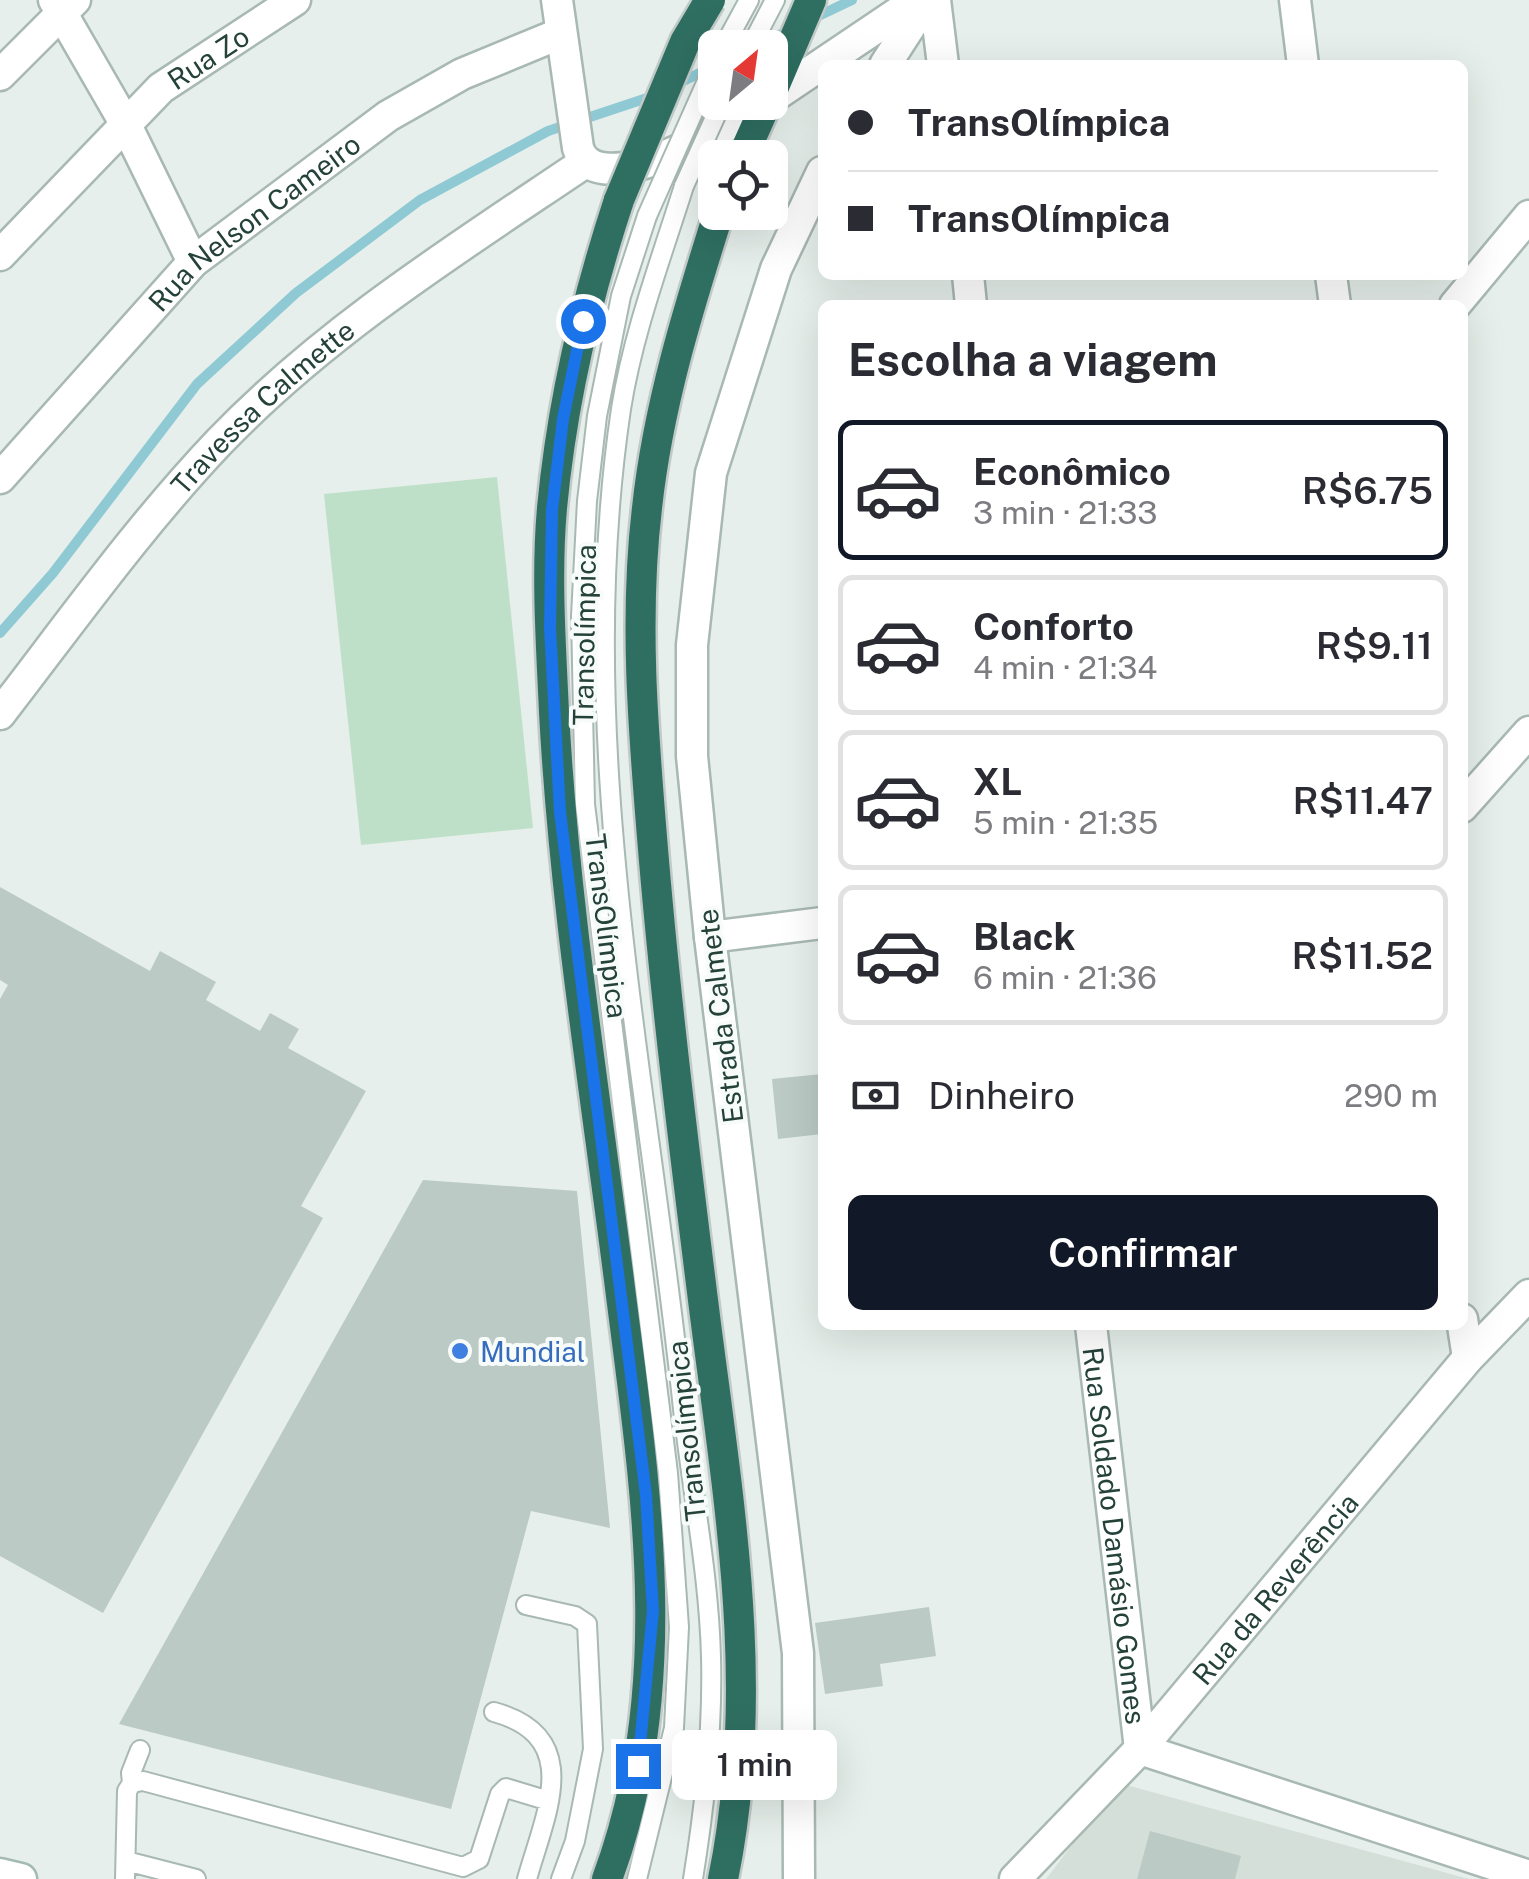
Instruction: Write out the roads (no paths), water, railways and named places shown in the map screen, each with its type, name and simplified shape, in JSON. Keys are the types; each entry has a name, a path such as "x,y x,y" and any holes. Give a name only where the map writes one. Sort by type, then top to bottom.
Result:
{"highway":[{"name":"TransOlímpica","path":"606,1879 633,1797 653,1611 644,1476 560,812 550,628 552,510 563,419 590,289 619,200 685,42 710,0"},
{"path":"788,52 810,0"},
{"name":"TransOlímpica","path":"713,230 663,399 646,510 641,622 644,744 666,1007 734,1548 741,1647 742,1752 723,1879"}],"street":[{"name":"Rua Zo","path":"0,254 161,88 295,0"},
{"path":"557,0 559,34 581,155 596,170 628,170 739,120"},
{"path":"828,60 917,0"},
{"path":"888,60 926,0"},
{"path":"935,0 942,60"},
{"path":"1295,0 1303,60"},
{"path":"0,75 63,4 193,262"},
{"name":"Rua Nelson Cameiro","path":"0,478 193,262 388,116 462,74 559,34"},
{"path":"788,87 818,66"},
{"name":"Travessa Calmette","path":"0,714 159,511 221,440 297,370 388,296 581,155"},
{"name":"Estrada Calmete","path":"798,1879 798,1654 710,938 692,756 692,664 699,560 711,473 776,269 818,180"},
{"path":"1459,300 1529,216"},
{"path":"1468,801 1529,732"},
{"path":"710,938 818,924"},
{"name":"Rua da Reverência","path":"1015,1879 1140,1750 1468,1358 1529,1294"},
{"name":"Rua Soldado Damásio Gomes","path":"1092,1330 1140,1750"},
{"path":"1464,1330 1468,1358"},
{"path":"1140,1750 1525,1868"},
{"path":"0,1874 21,1879"}],"lane":[{"path":"732,30 749,0"},
{"path":"759,30 775,0"},
{"name":"Transolímpica","path":"636,1879 674,1728 678,1627 668,1473 585,804 581,616 587,500 621,296 647,216 698,101"},
{"name":"Transolímpica","path":"693,1879 705,1806 711,1652 674,1322 626,957 606,722 609,522 622,406 644,312 684,186 714,120"},
{"path":"526,1606 575,1616 587,1624 590,1637 588,1693 593,1749 575,1840 562,1879"},
{"path":"494,1712 522,1723 544,1742 553,1760 549,1802 526,1879"},
{"path":"140,1750 127,1790 126,1870 196,1879"},
{"path":"132,1784 158,1784 463,1867 479,1859 500,1794 506,1788 549,1802"}],"waterway":[{"path":"812,19 852,0"},
{"path":"788,31 792,29"},
{"path":"675,85 698,74"},
{"path":"0,633 53,573 197,384 296,293 420,200 548,131 656,95"}],"place":[{"name":"Mundial","path":"460,1351"}]}
